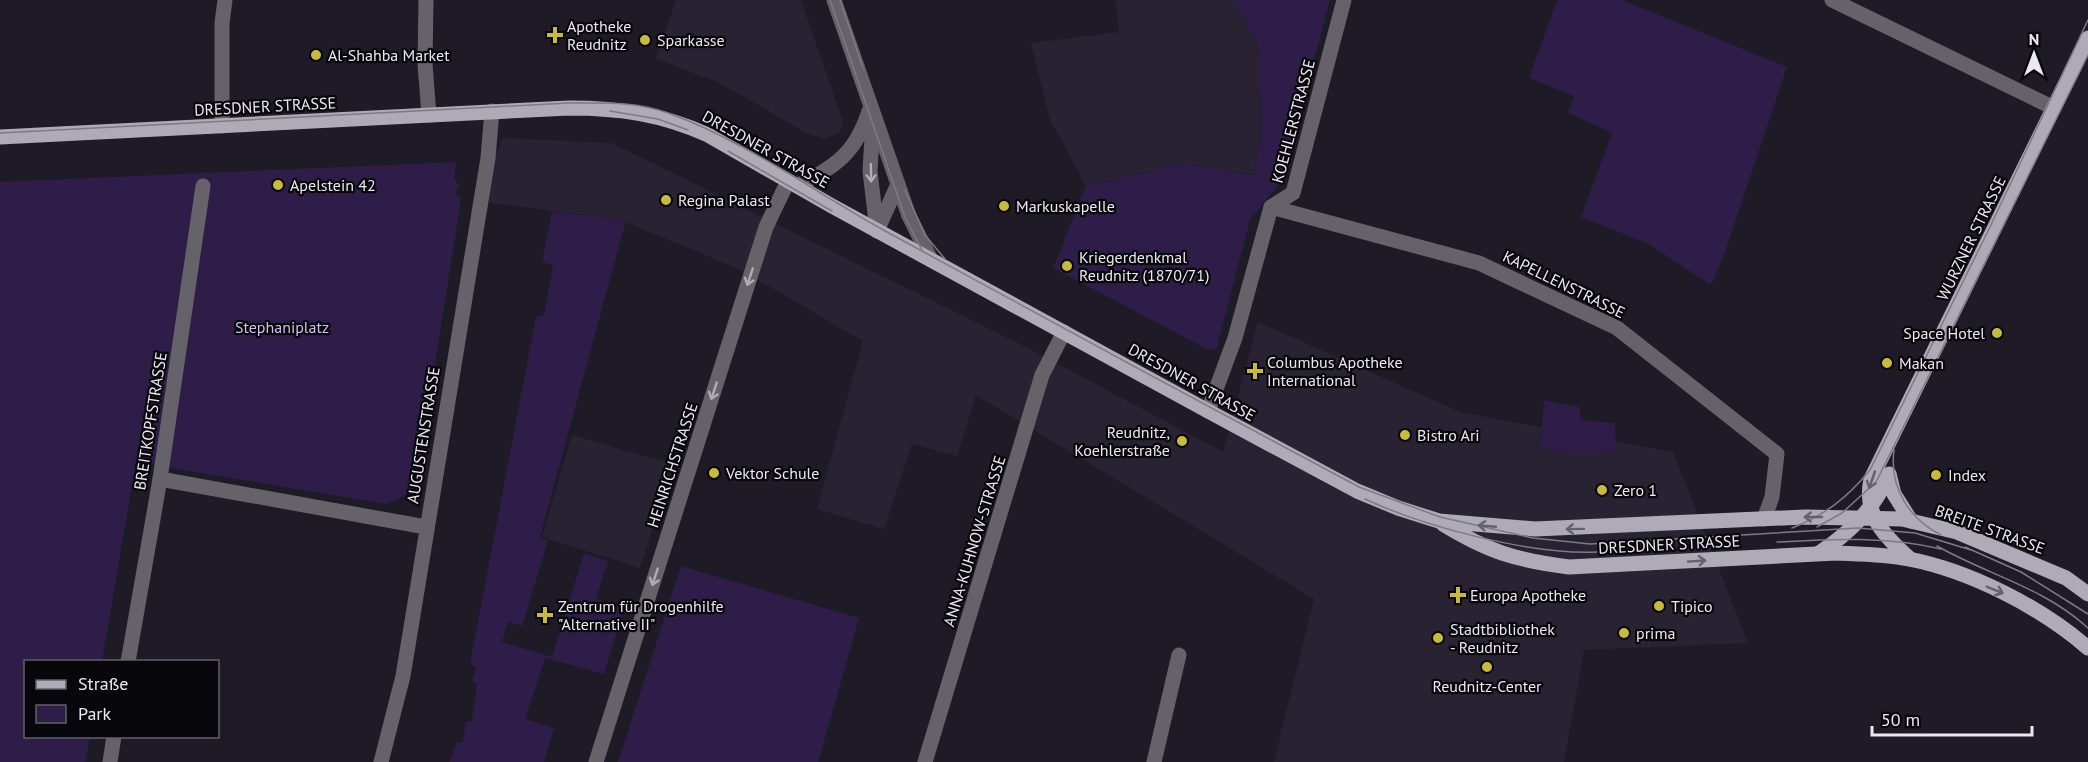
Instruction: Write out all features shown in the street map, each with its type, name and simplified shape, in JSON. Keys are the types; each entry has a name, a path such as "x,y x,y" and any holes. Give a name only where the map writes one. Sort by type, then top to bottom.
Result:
{"main road":[{"name":"WURZNER STRASSE","path":"1869,514 1870,479 2088,38"},
{"name":"DRESDNER STRASSE","path":"0,138 492,111 614,108 657,115 708,135 877,231 1358,491 1438,521 1492,552 1528,562 1569,567 1816,555 1876,554 1910,559"},
{"path":"1884,453 1894,494 1911,521"},
{"path":"1816,555 1869,514 1889,475"},
{"name":"DRESDNER STRASSE","path":"1438,521 1535,529 1869,514"},
{"path":"1869,514 1879,529 1910,559 1941,567 2009,595 2043,614 2088,648"},
{"name":"BREITE STRASSE","path":"1869,514 1957,532 2066,578 2088,594"}],"street":[{"path":"222,126 222,23 225,0"},
{"path":"426,0 425,64 429,115"},
{"path":"834,0 909,216 931,260"},
{"name":"KOEHLERSTRASSE","path":"1270,207 1293,194 1344,0"},
{"path":"1832,0 2054,108"},
{"path":"792,183 818,176 843,158 858,138 872,110"},
{"path":"872,110 870,171 877,231"},
{"name":"AUGUSTENSTRASSE","path":"381,762 403,676 488,158 492,111"},
{"name":"HEINRICHSTRASSE","path":"596,762 766,227 792,183"},
{"path":"877,231 898,184"},
{"name":"BREITKOPFSTRASSE","path":"128,660 160,479 202,186"},
{"path":"1208,411 1235,338 1270,207"},
{"name":"KAPELLENSTRASSE","path":"1270,207 1479,263 1617,328 1777,454 1770,504 1764,519"},
{"name":"ANNA-KUHNOW-STRASSE","path":"925,762 1042,375 1064,332"},
{"path":"160,479 426,526"},
{"path":"1154,762 1179,654"},
{"path":"110,762 114,738"}],"shaded area":[{"path":"676,0 801,0 843,122 840,132 824,139 807,133 718,82 656,59"},
{"path":"1116,0 1234,0 1259,46 1261,133 1254,175 1185,163 1086,186 1050,119 1031,43 1119,32"},
{"path":"503,138 612,143 1032,350 1223,452 1258,322 1460,412 1673,452 1748,643 1584,650 1564,762 1274,762 1314,599 976,395 957,456 912,444 884,529 817,509 863,341 739,269 618,219 476,201"},
{"path":"572,435 672,464 640,568 542,537"}],"green space":[{"path":"1234,0 1330,0 1283,179 1250,220 1216,350 1207,349 1053,268 1086,186 1185,163 1254,175 1261,133 1259,46"},
{"path":"1557,0 1622,0 1787,67 1724,255 1711,285 1647,243 1581,217 1612,133 1568,113 1574,96 1529,78"},
{"name":"Stephaniplatz","path":"456,162 454,179 460,186 454,192 461,199 416,486 404,496 386,504 136,462 102,660 24,660 24,738 90,738 85,762 0,762 0,182"},
{"path":"552,211 626,220 540,537 548,540 522,626 508,622 502,642 552,657 584,553 608,561 596,599 624,609 604,674 545,658 525,719 554,728 544,762 449,762 457,742 463,742 466,722 472,721 477,684 472,681 476,667 470,664 536,316 544,315 553,265 542,262"},
{"path":"1544,400 1579,407 1581,420 1615,423 1616,451 1576,454 1540,448"},
{"path":"681,566 859,618 818,762 618,762"}],"tram line":[{"path":"830,0 905,217 922,250"},
{"path":"840,0 863,68"},
{"path":"1792,528 1835,505 1870,470 1989,229 2088,20"},
{"path":"1817,527 1842,513 1876,482 2088,55"},
{"path":"0,133 569,103 643,106 696,124 752,152 887,232 1359,487 1440,517 1533,538 1590,544 1858,528 1915,533 1971,550"},
{"path":"610,111 658,119 688,130"},
{"path":"728,151 832,211"},
{"path":"905,190 925,235 945,259"},
{"path":"1894,450 1895,477 1904,500 1919,520 1941,535"},
{"path":"1365,499 1417,520 1479,537 1541,549 1597,552"},
{"path":"1777,542 1880,540 1941,549"},
{"path":"1937,546 2053,602 2088,628"},
{"path":"1965,547 2021,572 2088,614"}],"place":[{"name":"Apotheke Reudnitz","path":"555,35"},
{"name":"Sparkasse","path":"645,40"},
{"name":"Al-Shahba Market","path":"316,55"},
{"name":"Apelstein 42","path":"278,185"},
{"name":"Regina Palast","path":"666,200"},
{"name":"Markuskapelle","path":"1004,206"},
{"name":"Kriegerdenkmal Reudnitz (1870/71)","path":"1067,266"},
{"name":"Space Hotel","path":"1997,333"},
{"name":"Makan","path":"1887,363"},
{"name":"Columbus Apotheke International","path":"1255,371"},
{"name":"Bistro Ari","path":"1405,435"},
{"name":"Reudnitz, Koehlerstraße","path":"1182,441"},
{"name":"Vektor Schule","path":"714,473"},
{"name":"Index","path":"1936,475"},
{"name":"Zero 1","path":"1602,490"},
{"name":"Europa Apotheke","path":"1458,595"},
{"name":"Tipico","path":"1659,606"},
{"name":"Zentrum für Drogenhilfe \"Alternative II\"","path":"545,615"},
{"name":"prima","path":"1624,633"},
{"name":"Stadtbibliothek - Reudnitz","path":"1438,638"},
{"name":"Reudnitz-Center","path":"1487,667"}]}
